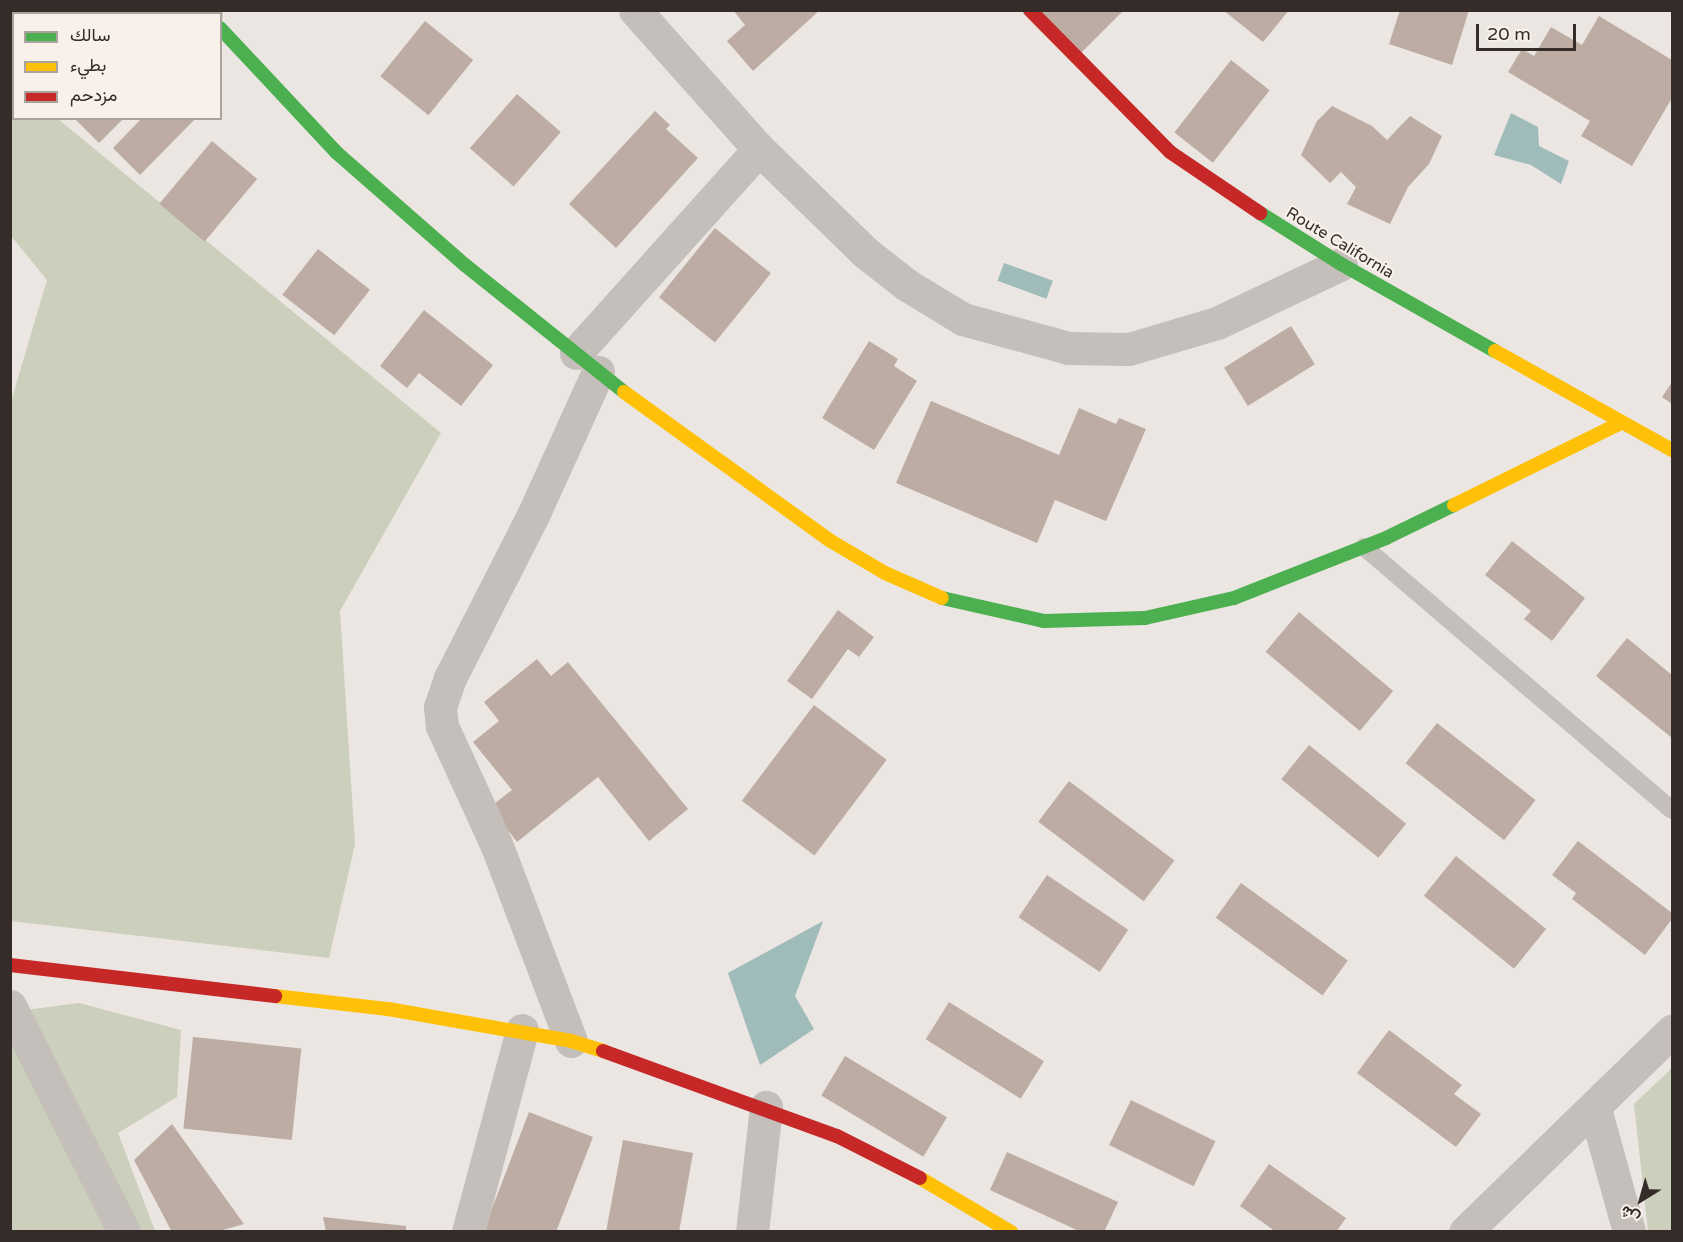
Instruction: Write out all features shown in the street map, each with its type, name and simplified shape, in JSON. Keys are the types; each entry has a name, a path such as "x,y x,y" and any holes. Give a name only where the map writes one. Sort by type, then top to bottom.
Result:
{"street":[{"path":"635,10 759,149 866,254 907,285 963,319 1068,348 1129,349 1217,323 1341,264"},
{"name":"Route California","path":"1030,10 1086,71 1170,152 1341,264 1672,450"},
{"path":"222,30 337,153 465,265 587,362 707,455 829,540 885,573 938,597 1000,613 1044,621 1145,618 1234,598 1364,547 1621,423"},
{"path":"571,1041 489,826 442,726 440,707 450,678 534,513 587,362 759,149"},
{"path":"10,965 263,992 522,1030 571,1041 766,1107 893,1162 1011,1232"},
{"path":"10,1006 123,1232"},
{"path":"468,1232 522,1030"},
{"path":"1465,1232 1595,1109 1672,1031"},
{"path":"752,1232 766,1107"},
{"path":"1595,1109 1629,1232"}],"lane":[{"path":"1364,547 1672,810"}],"green space":[{"path":"11,11 103,11 12,12 12,120 59,120 441,433 340,611 355,844 329,958 11,921 10,405 47,280 11,236"},
{"path":"79,1003 181,1030 177,1097 118,1133 155,1231 11,1231 10,1012"},
{"path":"1672,1068 1672,1231 1648,1231 1634,1104"}],"water":[{"path":"1511,113 1538,127 1539,146 1569,161 1561,184 1531,165 1494,155"},
{"path":"1004,263 1053,281 1046,299 998,281"},
{"path":"823,921 795,996 814,1029 760,1065 728,973"}],"building":[{"path":"733,10 820,10 753,71 727,41 745,25"},
{"path":"1039,10 1124,10 1081,53"},
{"path":"1223,10 1289,10 1263,42"},
{"path":"1400,10 1469,10 1452,65 1389,44"},
{"path":"1599,16 1672,60 1672,98 1632,166 1581,136 1590,121 1508,72 1522,49 1534,56 1551,27 1582,45"},
{"path":"425,21 473,60 429,115 380,76"},
{"path":"1231,60 1270,90 1213,163 1174,132"},
{"path":"517,94 561,132 514,186 470,148"},
{"path":"1332,106 1372,126 1387,140 1410,116 1442,136 1429,164 1408,187 1390,224 1347,204 1356,187 1341,172 1330,183 1301,155 1317,121"},
{"path":"655,111 670,125 666,129 698,158 616,248 569,204"},
{"path":"76,120 122,120 99,143"},
{"path":"140,120 194,120 140,175 113,148"},
{"path":"212,141 257,179 204,242 159,204"},
{"path":"715,228 771,273 715,342 659,297"},
{"path":"318,249 370,290 334,335 282,295"},
{"path":"424,310 493,365 461,406 419,373 407,388 380,366"},
{"path":"1291,326 1315,364 1248,406 1224,368"},
{"path":"869,341 898,359 894,366 917,381 874,450 822,418"},
{"path":"1672,382 1672,404 1662,397"},
{"path":"931,401 1059,455 1079,408 1116,424 1119,418 1146,429 1106,521 1055,500 1037,543 896,483"},
{"path":"1512,541 1585,598 1552,641 1524,619 1531,611 1485,575"},
{"path":"838,610 874,637 859,657 848,649 812,699 787,681"},
{"path":"1299,612 1393,691 1360,731 1266,652"},
{"path":"1627,638 1672,675 1672,738 1596,676"},
{"path":"537,659 551,676 568,662 688,809 649,841 598,777 517,842 490,807 512,790 473,742 499,721 484,702"},
{"path":"814,705 887,760 814,856 742,801"},
{"path":"1437,723 1536,800 1504,840 1406,763"},
{"path":"1309,745 1406,824 1378,858 1281,779"},
{"path":"1069,781 1174,860 1144,901 1038,822"},
{"path":"1578,841 1672,913 1672,919 1645,955 1572,899 1576,893 1552,875"},
{"path":"1456,856 1546,929 1514,969 1424,896"},
{"path":"1047,875 1128,930 1100,972 1018,917"},
{"path":"1241,883 1348,961 1323,995 1216,918"},
{"path":"949,1002 1044,1061 1021,1099 926,1039"},
{"path":"1389,1030 1462,1085 1454,1094 1481,1114 1456,1147 1357,1073"},
{"path":"193,1037 301,1048 292,1140 183,1128"},
{"path":"845,1056 947,1117 923,1157 821,1095"},
{"path":"1131,1100 1215,1141 1194,1186 1109,1145"},
{"path":"529,1112 593,1137 556,1232 483,1232"},
{"path":"172,1124 244,1224 216,1232 172,1232 134,1160"},
{"path":"623,1140 693,1153 679,1232 606,1232"},
{"path":"1007,1152 1118,1202 1104,1232 1081,1232 990,1190"},
{"path":"1269,1164 1346,1218 1336,1232 1276,1232 1240,1206"},
{"path":"323,1217 406,1226 406,1232 326,1232"}],"traffic: fast":[{"path":"222,30 337,153 465,265 624,392"},
{"path":"1260,213 1341,264 1495,351"},
{"path":"942,598 1044,621 1145,618 1234,598 1386,538 1454,505"}],"traffic: slow":[{"path":"1495,351 1672,450"},
{"path":"624,392 829,540 885,573 942,598"},
{"path":"1454,505 1621,423"},
{"path":"275,996 388,1009 571,1041 603,1051"},
{"path":"920,1178 1011,1232"}],"traffic: jam":[{"path":"1030,10 1170,152 1260,213"},
{"path":"10,965 275,996"},
{"path":"603,1051 837,1136 920,1178"}]}
